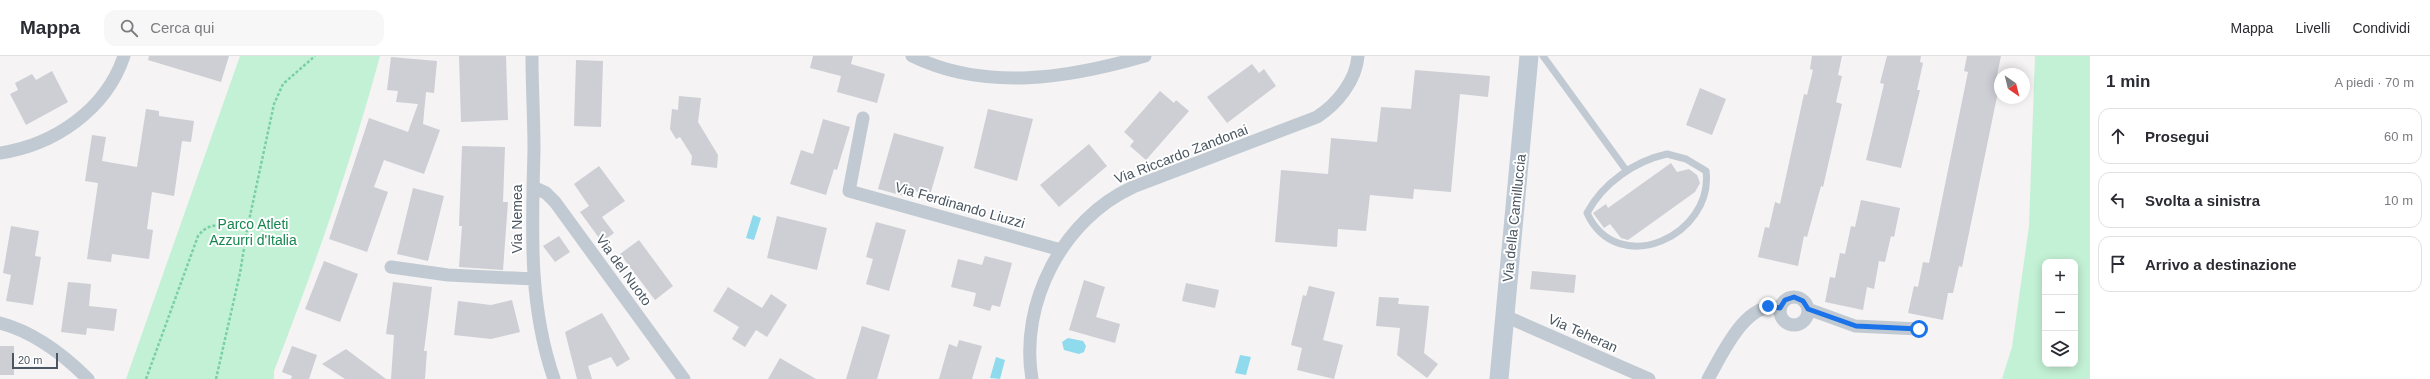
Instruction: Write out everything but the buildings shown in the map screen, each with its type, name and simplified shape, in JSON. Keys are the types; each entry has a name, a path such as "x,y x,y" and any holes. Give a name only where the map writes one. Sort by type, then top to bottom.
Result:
{"main road":[{"name":"Via della Camilluccia","path":"1499,379 1529,56"}],"street":[{"path":"0,153 42,143 77,121 110,85 124,56"},
{"name":"Via Nemea","path":"532,56 533,187 531,243 540,329 554,379"},
{"path":"912,56 957,73 1020,79 1072,74 1145,56"},
{"name":"Via Riccardo Zandonai","path":"1032,379 1030,348 1033,316 1041,290 1061,250 1084,220 1096,209 1124,191 1305,123 1326,111 1345,91 1358,56"},
{"name":"Via Ferdinando Liuzzi","path":"863,118 849,191 1061,250"},
{"name":"Via del Nuoto","path":"533,187 546,193 555,202 684,379"},
{"path":"391,268 448,275 534,279"},
{"path":"1808,309 1807,317 1803,322 1795,325 1783,321 1780,308 1785,300 1794,297 1803,301 1808,309 1856,326 1919,329"},
{"path":"1708,379 1734,336 1752,314 1768,306 1780,308"},
{"name":"Via Teheran","path":"1505,316 1649,379"},
{"path":"0,323 18,329 44,343 88,379"}],"lane":[{"path":"1543,56 1626,170"},
{"path":"1675,155 1700,165 1706,170 1706,190 1691,220 1666,240 1630,246 1617,243 1604,235 1593,225 1587,212 1592,203 1605,188 1626,170 1661,156 1675,155"}],"path":[{"path":"216,379 278,92 291,75 316,56"},
{"path":"146,379 198,236 206,228 218,224 247,230"}],"green space":[{"name":"Parco Atleti Azzurri d'Italia","path":"240,56 380,56 344,176 274,371 274,379 126,379"},
{"path":"2035,56 2090,56 2090,379 2002,379 2012,347 2029,226"}],"water":[{"path":"753,215 761,218 754,240 746,238"},
{"path":"1068,338 1083,341 1086,346 1084,352 1079,354 1064,350 1062,342"},
{"path":"1240,355 1251,357 1246,375 1235,373"},
{"path":"996,357 1005,360 1000,379 990,378"}],"route":[{"path":"1768,306 1780,308 1785,300 1794,297 1803,301 1808,309 1856,326 1869,328 1919,329"}]}
